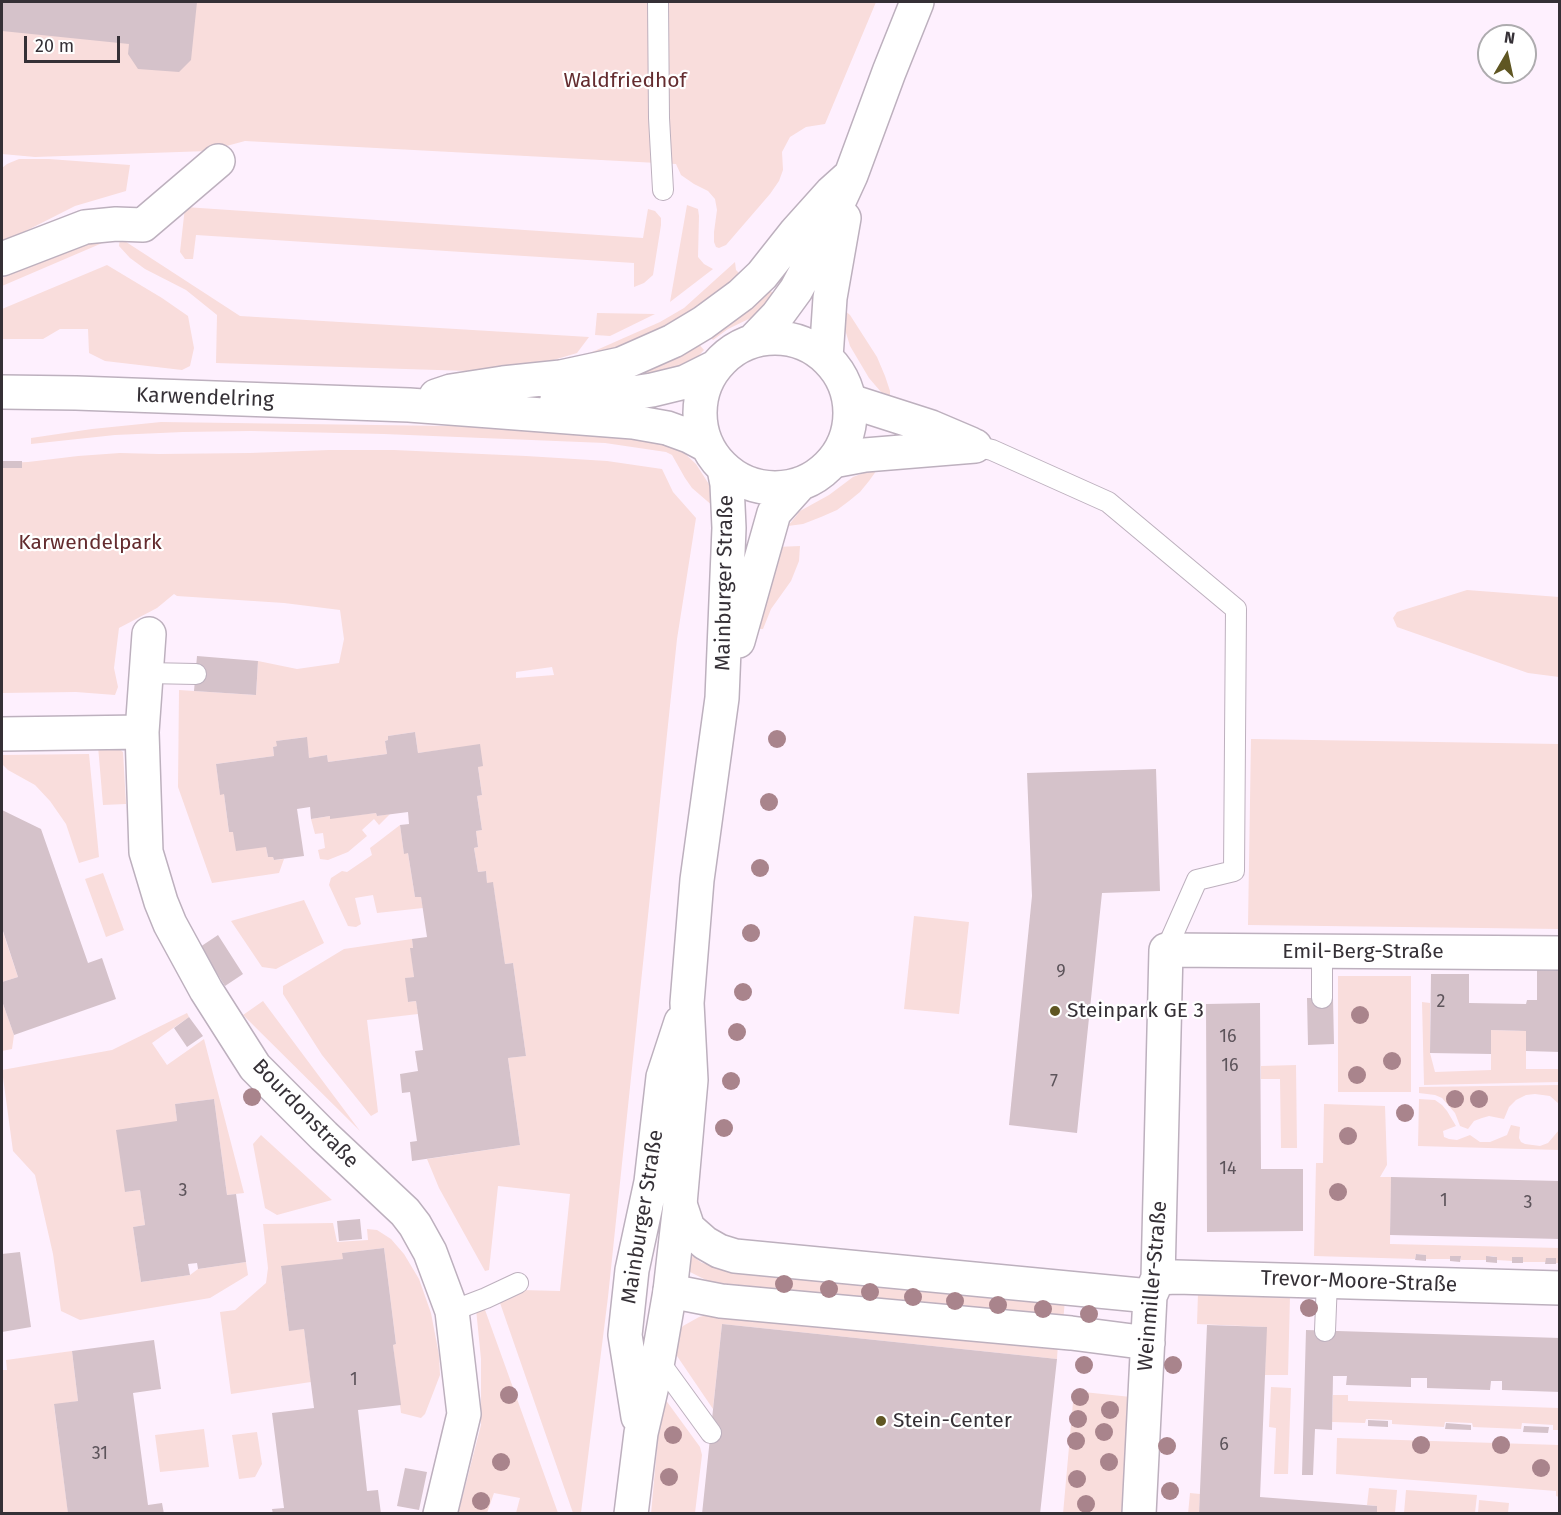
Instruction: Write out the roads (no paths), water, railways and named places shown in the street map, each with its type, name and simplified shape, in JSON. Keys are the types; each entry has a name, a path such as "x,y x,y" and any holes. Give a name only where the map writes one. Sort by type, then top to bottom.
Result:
{"main road":[{"name":"Mainburger Straße","path":"753,341 777,316 796,290 812,262 851,175 917,2"},
{"path":"2,260 85,227 116,224 143,225 218,161"},
{"name":"Mainburger Straße","path":"826,358 830,298 851,175"},
{"path":"409,405 451,391 561,377 621,364 673,342 741,295 762,275 831,193 851,175"},
{"name":"Mainburger Straße","path":"632,1514 641,1433 658,1360 670,1292 680,1204 691,1080 687,1003 697,880 722,698 729,528 727,484 701,429 699,413 701,397 706,381 715,367 732,351 753,341 769,338 792,340 814,348 837,370 850,401 848,433 833,461 812,478 784,488 752,485 737,478 715,457"},
{"name":"Karwendelring","path":"409,405 630,394 685,382 715,367"},
{"name":"Karwendelring","path":"2,392 409,405 633,422 667,428 689,436 715,457"},
{"path":"850,401 901,416 975,446"},
{"path":"833,461 866,455 975,446"},
{"name":"Mainburger Straße","path":"722,698 774,513 800,484"},
{"name":"Bourdonstraße","path":"149,634 142,732 146,852 170,924 206,990 255,1067 324,1137 405,1212 415,1225 430,1252 452,1311 464,1414 440,1514"},
{"path":"2,734 142,732"},
{"name":"Emil-Berg-Straße","path":"1166,950 1560,953"},
{"name":"Weinmiller-Straße","path":"1139,1514 1148,1343 1154,1287 1166,950"},
{"name":"Mainburger Straße","path":"641,1433 625,1335 632,1270 651,1182 663,1077 687,1003"},
{"path":"651,1182 656,1264 658,1275 670,1292 721,1301 1059,1332 1148,1343"},
{"name":"Trevor-Moore-Straße","path":"680,1204 688,1228 705,1243 735,1257 1154,1287 1176,1277 1560,1288"}],"lane":[{"path":"658,2 659,118 663,190"},
{"path":"975,446 992,450 1108,502 1236,609 1234,871 1197,879 1166,950"},
{"path":"146,673 196,674"},
{"path":"1322,951 1322,998"},
{"path":"1325,1331 1327,1281"},
{"path":"452,1311 518,1283"},
{"path":"658,1360 711,1432"}],"place":[{"name":"Steinpark GE 3","path":"1055,1011"},
{"name":"Stein-Center","path":"881,1421"}],"park label":[{"name":"Waldfriedhof","path":"625,81"},
{"name":"Karwendelpark","path":"90,543"}]}
